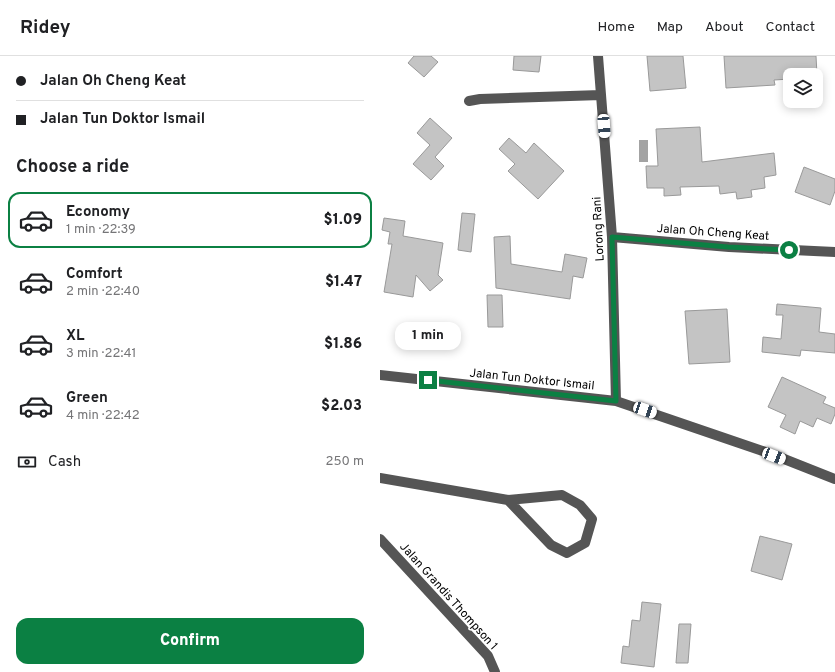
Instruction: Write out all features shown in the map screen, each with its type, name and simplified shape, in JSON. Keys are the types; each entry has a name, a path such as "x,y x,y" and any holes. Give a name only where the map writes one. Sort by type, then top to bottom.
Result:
{"street":[{"name":"Lorong Rani","path":"598,56 612,237 616,401"},
{"path":"469,101 480,99 601,95"},
{"name":"Jalan Oh Cheng Keat","path":"612,237 728,247 835,252"},
{"name":"Jalan Tun Doktor Ismail","path":"380,378 616,401 766,453 835,479"},
{"path":"380,478 508,500 562,495 580,505 592,519 585,543 567,553 551,545 508,500"},
{"name":"Jalan Grandis Thompson 1","path":"380,539 488,656 495,672"}],"shaded area":[{"path":"639,140 648,140 648,162 639,162"}],"building":[{"path":"414,56 431,56 438,62 424,77 408,63"},
{"path":"514,56 541,56 539,72 513,70"},
{"path":"647,56 683,56 686,88 650,91"},
{"path":"724,56 816,56 817,68 783,68 783,79 774,80 775,85 726,88"},
{"path":"430,118 452,138 435,157 444,166 431,180 413,164 430,145 417,133"},
{"path":"700,127 702,162 774,153 776,175 764,177 765,188 751,190 752,197 737,199 736,192 720,194 719,186 680,187 681,195 664,196 664,188 647,188 646,166 658,166 656,129"},
{"path":"509,138 526,153 534,143 564,171 538,199 508,171 515,164 499,149"},
{"path":"804,167 835,179 835,191 830,205 795,192"},
{"path":"462,213 475,214 471,252 458,250"},
{"path":"384,218 405,221 403,236 443,243 438,275 443,280 430,291 416,275 413,297 384,292 392,244 388,244 390,232 382,230"},
{"path":"510,236 511,264 562,272 565,254 587,258 583,278 573,276 570,299 496,288 494,237"},
{"path":"487,295 502,295 503,327 488,327"},
{"path":"777,304 821,308 819,332 835,334 835,353 801,350 800,356 762,352 763,337 781,339 783,315 776,315"},
{"path":"727,309 730,362 689,364 685,311"},
{"path":"782,377 826,397 823,403 835,408 835,414 831,424 817,418 813,427 800,421 795,434 780,427 786,415 768,407"},
{"path":"760,536 792,544 782,580 751,571"},
{"path":"642,602 661,604 654,667 621,663 623,646 629,647 632,620 640,621"},
{"path":"679,624 691,624 688,663 676,663"}],"route":[{"path":"428,380 616,401 612,237 728,247 789,250"}]}
